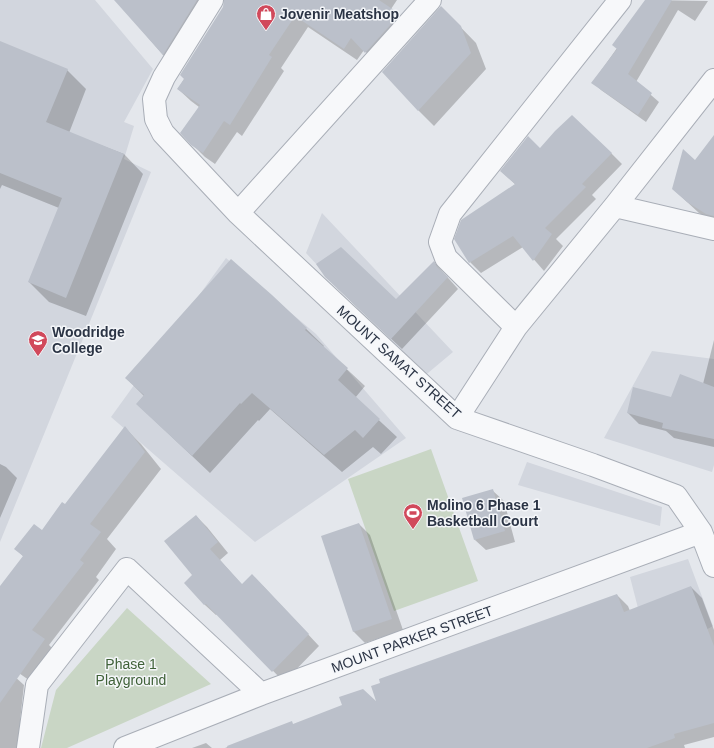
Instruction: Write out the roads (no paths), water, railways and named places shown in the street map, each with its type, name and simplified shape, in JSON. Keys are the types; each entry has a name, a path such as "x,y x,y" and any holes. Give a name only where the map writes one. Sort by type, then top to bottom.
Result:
{"street":[{"name":"MOUNT SAMAT STREET","path":"212,0 164,77 154,99 156,119 163,133 238,213 457,418 593,465 676,496 701,532 714,566"},
{"path":"238,213 430,0"},
{"path":"516,328 446,258 440,242 450,214 620,0"},
{"path":"457,418 516,328 615,206 714,80"},
{"path":"615,206 714,229"},
{"name":"MOUNT PARKER STREET","path":"125,748 261,694 701,532"},
{"path":"28,748 37,685 127,569 261,694"}],"place":[{"name":"Jovenir Meatshop","path":"266,31"},
{"name":"Woodridge College","path":"38,357"},
{"name":"Molino 6 Phase 1 Basketball Court","path":"413,530"}],"park label":[{"name":"Phase 1 Playground","path":"131,672"}]}
